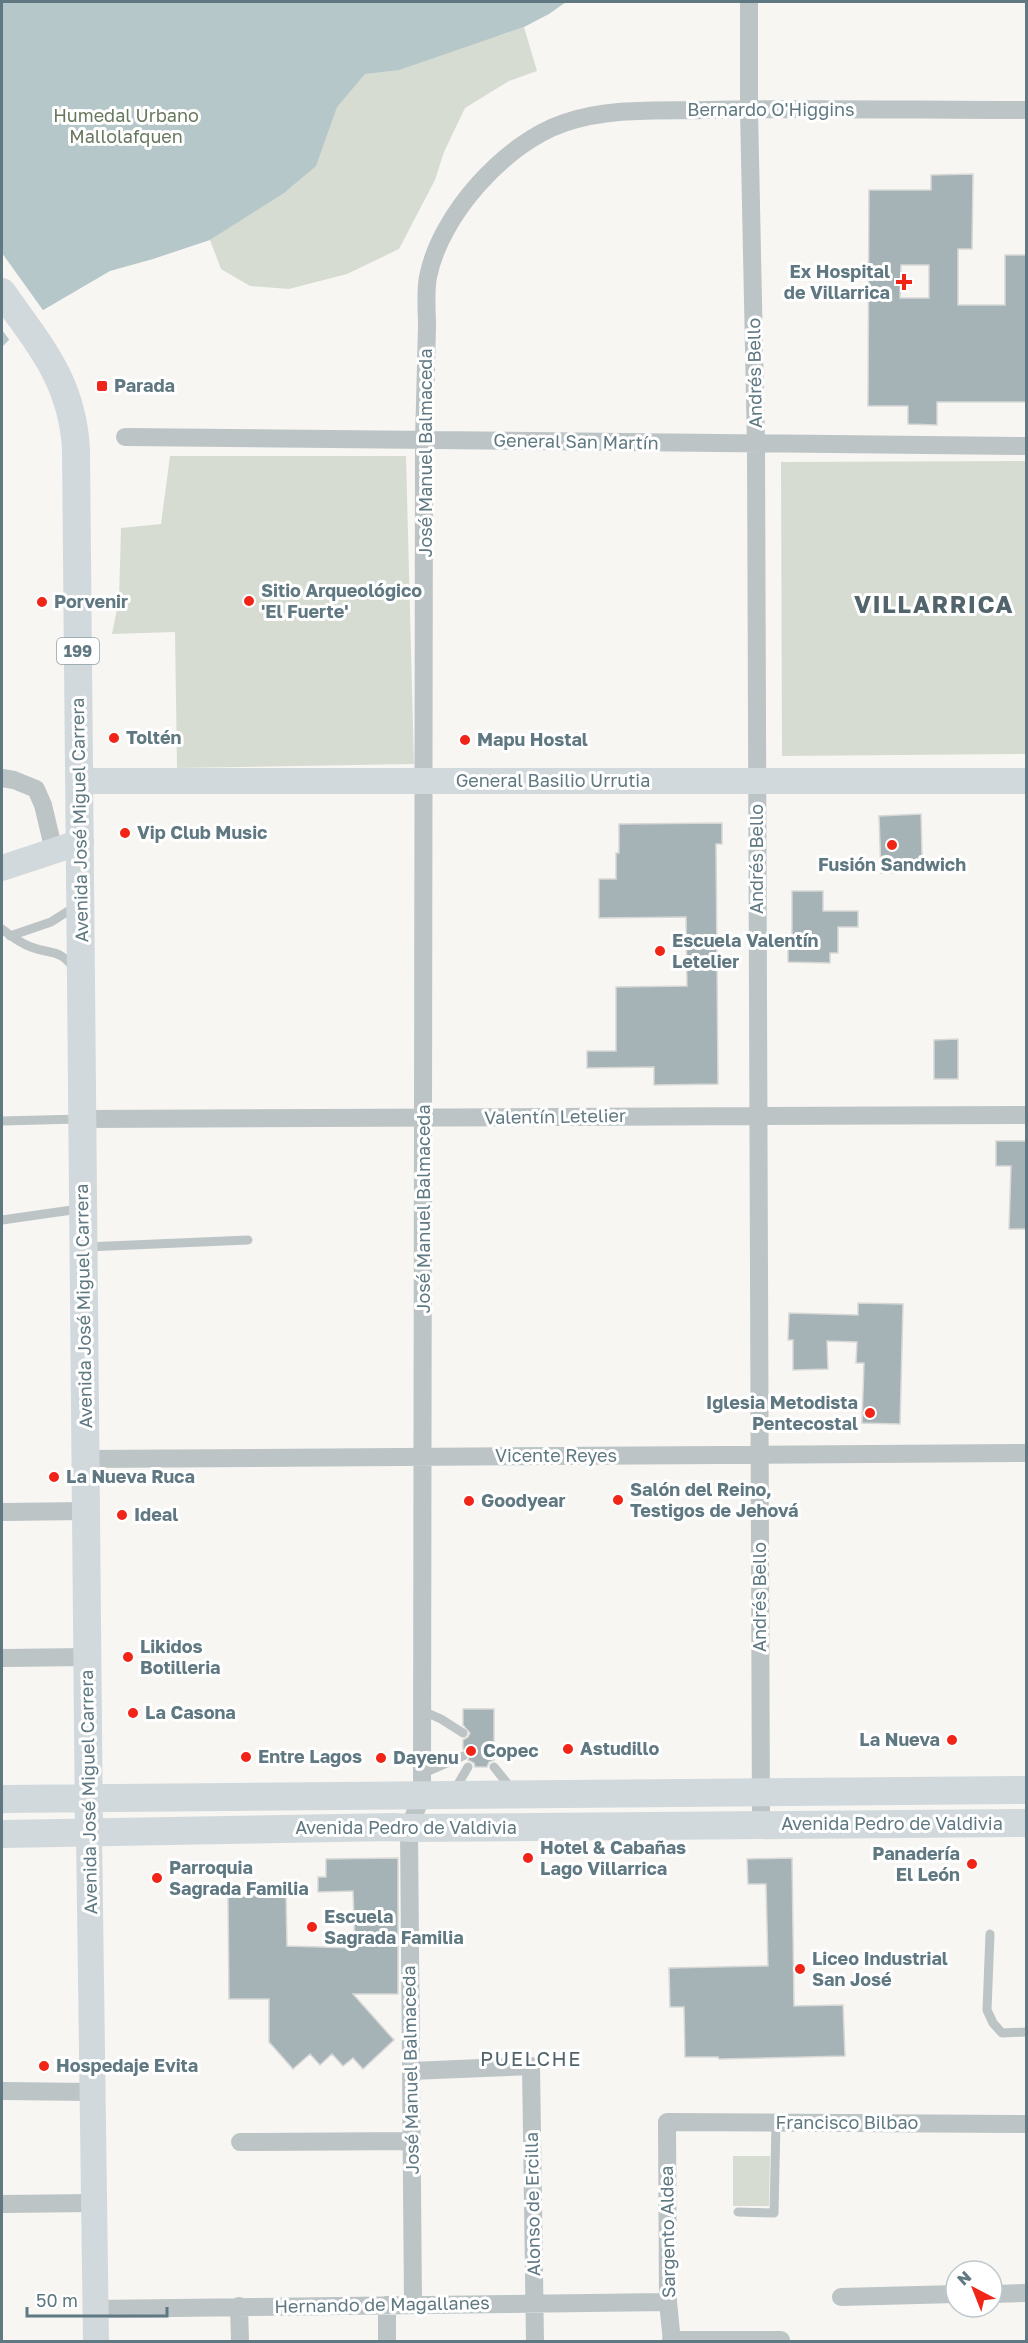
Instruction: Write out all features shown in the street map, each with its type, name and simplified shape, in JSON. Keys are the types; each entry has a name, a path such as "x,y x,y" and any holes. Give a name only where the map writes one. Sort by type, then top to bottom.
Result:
{"main road":[{"name":"Avenida José Miguel Carrera","path":"2,292 54,366 69,401 75,433 96,2342"},
{"name":"General Basilio Urrutia","path":"80,781 1026,781"},
{"path":"2,868 81,842"},
{"name":"Avenida Pedro de Valdivia","path":"2,1799 89,1798 422,1784 452,1794 1026,1790"},
{"name":"Avenida Pedro de Valdivia","path":"2,1834 394,1827 1026,1823"}],"street":[{"name":"Andrés Bello","path":"749,2 756,445 761,1825"},
{"name":"Bernardo O'Higgins","path":"522,144 564,123 598,114 749,109 1026,110"},
{"name":"José Manuel Balmaceda","path":"413,2304 409,1828 422,1784 423,1711 424,441 428,278 439,244 466,201 483,180 522,144"},
{"name":"General San Martín","path":"125,437 1026,446"},
{"path":"2,778 36,789 43,805 54,851"},
{"name":"Valentín Letelier","path":"83,1119 1026,1115"},
{"name":"Vicente Reyes","path":"86,1459 1026,1454"},
{"path":"2,1512 86,1511"},
{"path":"2,1658 88,1657"},
{"name":"Alonso de Ercilla","path":"411,2071 531,2066 535,2342"},
{"path":"2,2091 92,2092"},
{"name":"Francisco Bilbao","path":"667,2122 1026,2124"},
{"name":"Sargento Aldea","path":"667,2122 668,2302 672,2341"},
{"path":"240,2142 412,2141"},
{"path":"2,2204 93,2203"},
{"path":"1004,2294 1026,2293"},
{"path":"841,2297 944,2294"},
{"name":"Hernando de Magallanes","path":"95,2309 668,2302"},
{"path":"387,2305 387,2342"},
{"path":"239,2306 240,2342"},
{"path":"672,2341 781,2340"}],"lane":[{"path":"10,936 51,922 81,903"},
{"path":"2,929 30,947 54,952 64,957 81,978"},
{"path":"2,1121 83,1119"},
{"path":"2,1220 83,1209"},
{"path":"84,1247 248,1240"},
{"path":"423,1711 441,1719 463,1734"},
{"path":"422,1784 463,1756"},
{"path":"452,1794 468,1767"},
{"path":"495,1767 518,1794"},
{"path":"990,1934 987,2010 993,2023 1002,2033 1026,2032"},
{"path":"738,2212 774,2213 776,2123"}],"shaded area":[{"path":"2,2 498,36 524,27 537,71 509,81 465,108 444,152 435,180 399,249 347,274 289,289 250,286 221,269 210,240 295,184"},
{"name":"Humedal Urbano Mallolafquen","path":"2,2 566,2 524,27 399,70 365,74 337,107 316,166 284,193 210,240 110,271 33,316 2,347"},
{"path":"170,456 406,456 414,764 177,768 175,632 112,634 119,599 121,528 161,524"},
{"path":"1026,461 1026,754 782,756 781,462"},
{"path":"733,2156 770,2156 769,2206 733,2206"}],"pier":[{"path":"2,253 45,313 35,318 11,342 2,330"}],"building":[{"path":"973,174 972,249 958,249 958,305 1005,305 1005,255 1026,255 1026,402 937,402 937,425 908,424 908,406 868,406 869,190 931,190 931,175","holes":["901,265 929,265 929,298 900,298"]},
{"name":"Fusión Sandwich","path":"921,814 922,856 924,856 925,872 881,873 879,816"},
{"path":"722,823 722,844 716,844 718,1084 654,1085 654,1067 587,1068 587,1051 616,1051 616,987 687,986 686,917 599,918 599,879 616,879 619,824"},
{"path":"792,891 823,891 823,911 858,911 858,927 838,927 838,953 830,953 830,963 788,962 788,937 792,937"},
{"path":"958,1039 958,1079 934,1079 934,1040"},
{"path":"996,1141 1026,1141 1026,1229 1009,1229 1011,1166 996,1166"},
{"path":"858,1303 903,1304 900,1424 862,1423 864,1363 856,1363 857,1342 827,1341 828,1369 793,1370 793,1340 788,1340 789,1313 858,1315"},
{"path":"463,1709 494,1709 494,1760 489,1762 487,1767 475,1767 474,1763 468,1760 469,1753 463,1749 463,1740 470,1733 463,1725"},
{"path":"398,1858 398,1994 353,1994 394,2040 363,2069 353,2058 343,2066 332,2054 320,2065 310,2054 293,2069 269,2042 269,1999 229,1999 228,1896 286,1895 287,1946 355,1948 353,1891 318,1892 318,1877 326,1877 326,1859"},
{"path":"792,1858 794,2006 843,2005 845,2056 719,2059 718,2057 685,2057 684,2007 670,2007 669,1968 768,1966 766,1884 748,1884 747,1859"}],"place":[{"name":"Ex Hospital de Villarrica","path":"904,282"},
{"name":"Parada","path":"102,386"},
{"name":"Sitio Arqueológico 'El Fuerte'","path":"249,601"},
{"name":"Porvenir","path":"42,602"},
{"name":"Toltén","path":"114,738"},
{"name":"Mapu Hostal","path":"465,740"},
{"name":"Vip Club Music","path":"125,833"},
{"name":"Fusión Sandwich","path":"892,845"},
{"name":"Escuela Valentín Letelier","path":"660,951"},
{"name":"Iglesia Metodista Pentecostal","path":"870,1413"},
{"name":"La Nueva Ruca","path":"54,1477"},
{"name":"Salón del Reino, Testigos de Jehová","path":"618,1500"},
{"name":"Goodyear","path":"469,1501"},
{"name":"Ideal","path":"122,1515"},
{"name":"Likidos Botilleria","path":"128,1657"},
{"name":"La Casona","path":"133,1713"},
{"name":"La Nueva","path":"952,1740"},
{"name":"Astudillo","path":"568,1749"},
{"name":"Copec","path":"471,1751"},
{"name":"Entre Lagos","path":"246,1757"},
{"name":"Dayenu","path":"381,1758"},
{"name":"Hotel & Cabañas Lago Villarrica","path":"528,1858"},
{"name":"Panadería El León","path":"972,1864"},
{"name":"Parroquia Sagrada Familia","path":"157,1878"},
{"name":"Escuela Sagrada Familia","path":"312,1927"},
{"name":"Liceo Industrial San José","path":"800,1969"},
{"name":"Hospedaje Evita","path":"44,2066"}],"district":[{"name":"VILLARRICA","path":"934,605"},
{"name":"PUELCHE","path":"531,2059"}]}
